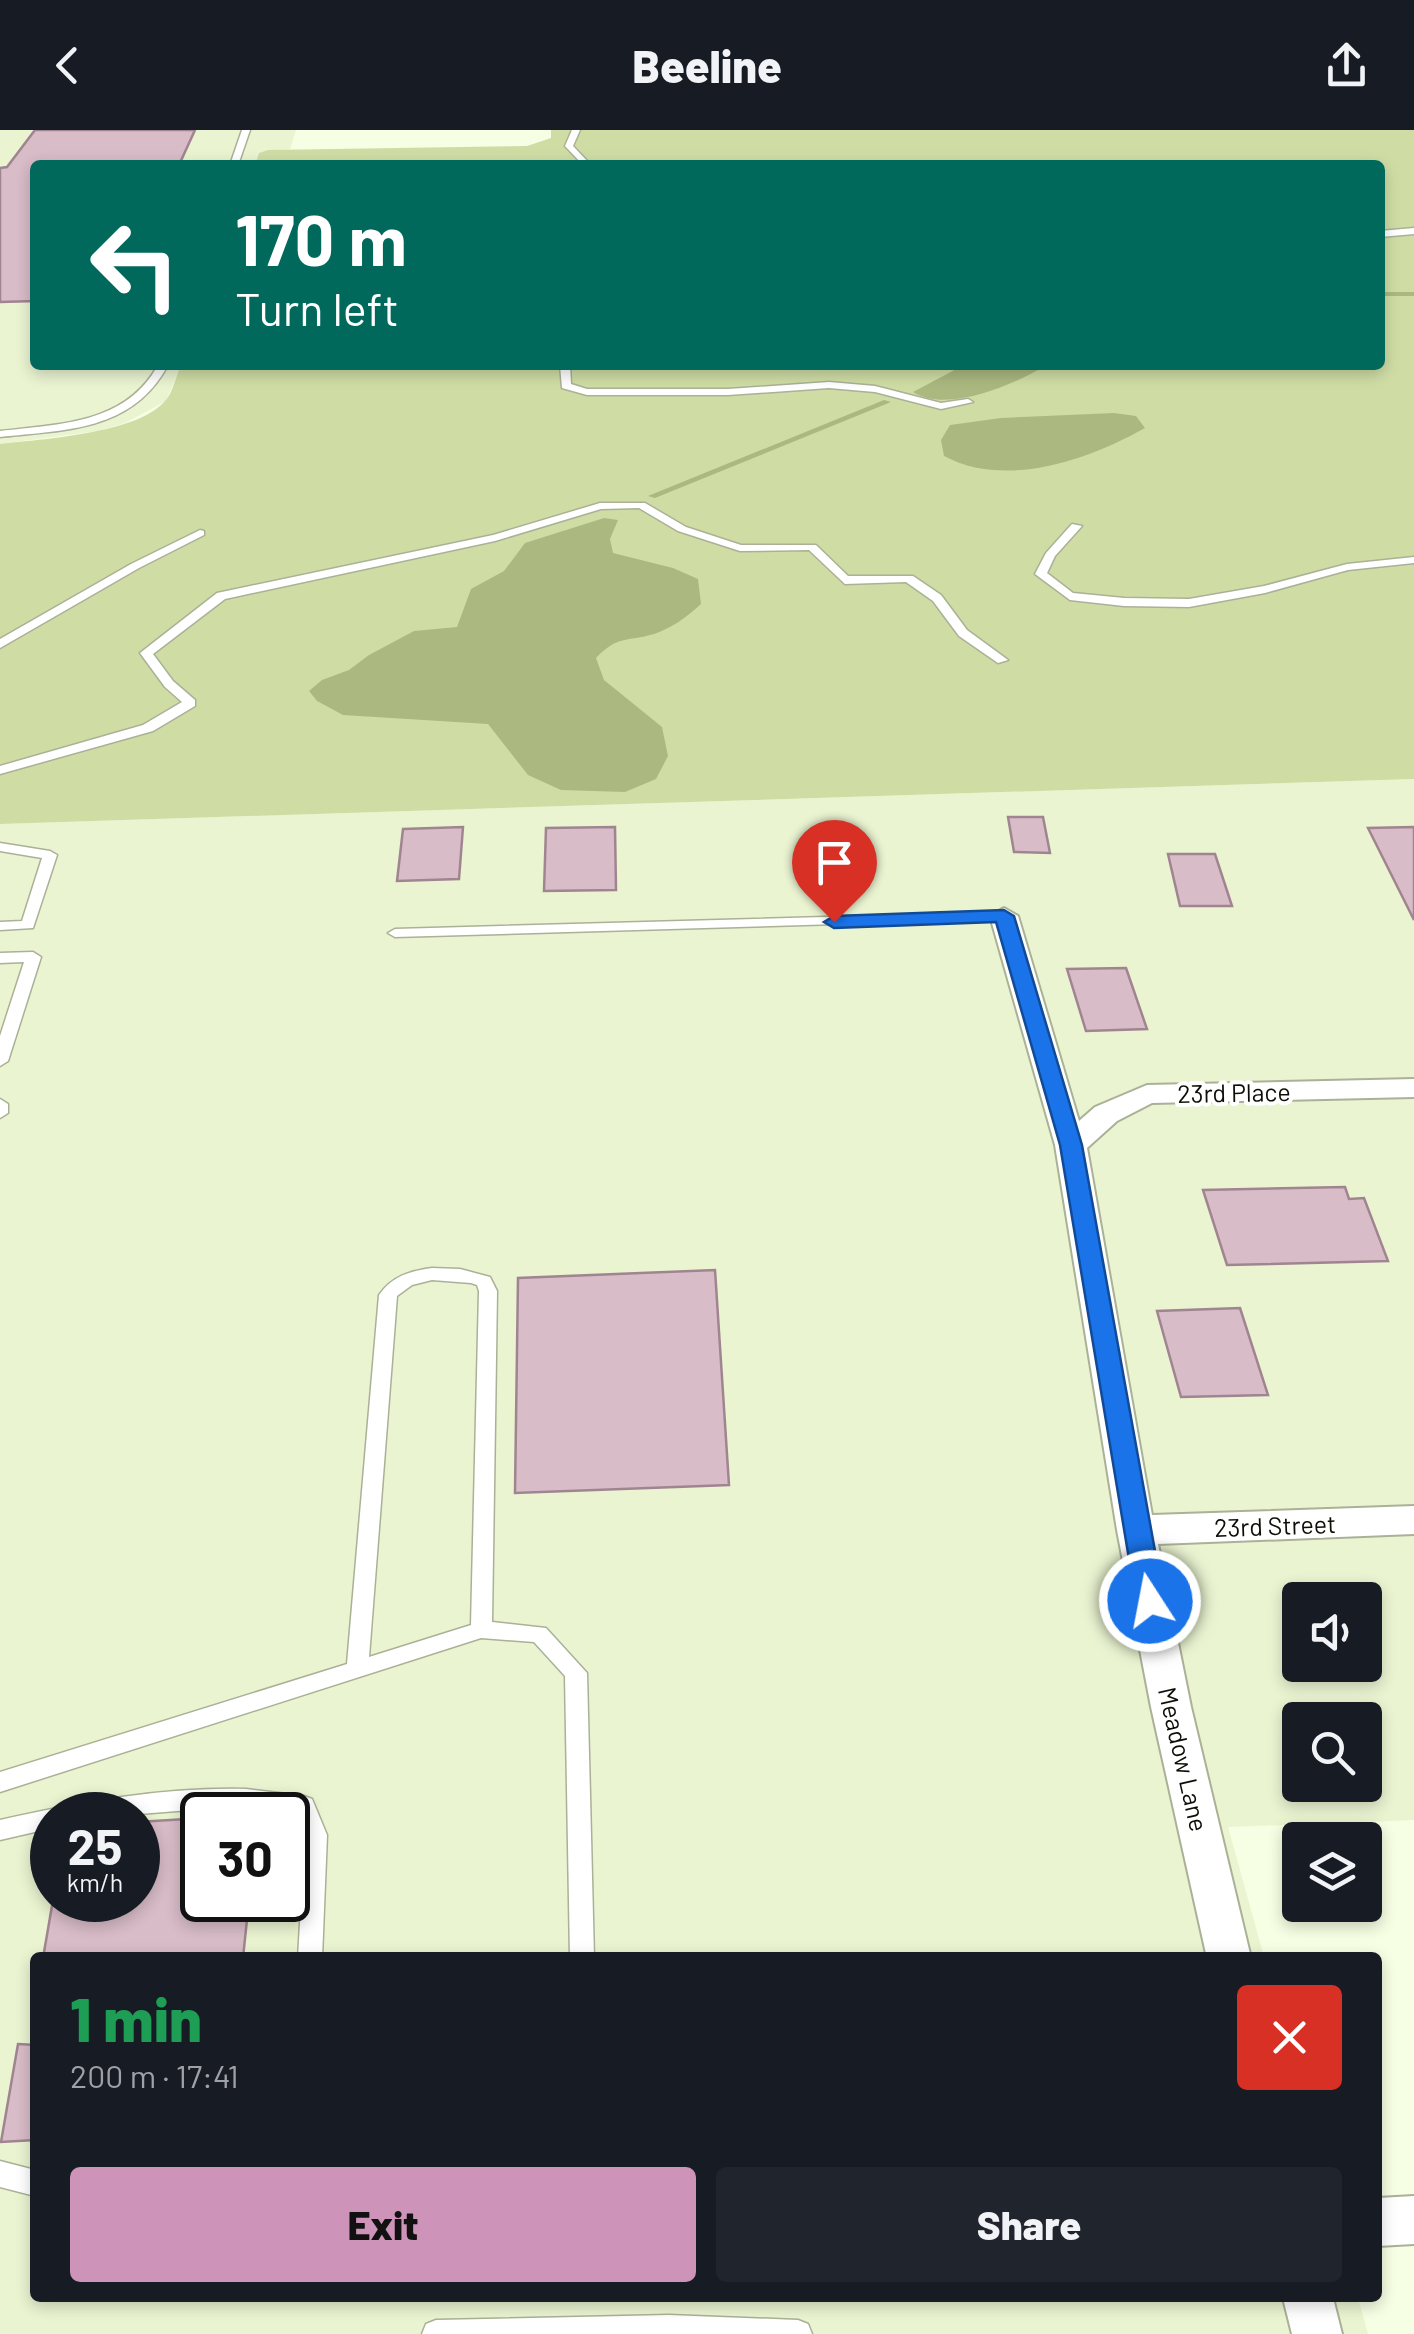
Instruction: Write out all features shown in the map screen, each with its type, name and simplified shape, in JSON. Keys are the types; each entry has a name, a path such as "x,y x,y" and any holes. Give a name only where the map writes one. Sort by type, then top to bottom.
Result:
{"street":[{"name":"Meadow Lane","path":"1004,916 1071,1145 1136,1530 1171,1707 1228,1952"},
{"name":"23rd Place","path":"1071,1145 1106,1114 1146,1094 1414,1088"},
{"name":"23rd Street","path":"1136,1530 1414,1520"},
{"path":"1382,2222 1414,2220"},
{"path":"1309,2302 1317,2334"}],"lane":[{"path":"236,160 246,130"},
{"path":"576,130 569,146 582,160"},
{"path":"1385,234 1414,232"},
{"path":"0,434 58,426 119,410 149,394 161,370"},
{"path":"565,370 566,386 586,392 728,392 829,385 875,390 941,406 968,402"},
{"path":"0,770 148,728 190,703 169,684 146,653 220,596 495,538 600,506 640,505 682,528 740,548 812,547 845,580 909,578 937,598 962,632 1002,660"},
{"path":"1076,526 1050,555 1040,574 1070,596 1124,602 1189,603 1265,589 1346,566 1414,560"},
{"path":"0,644 200,533"},
{"path":"0,847 50,854 28,925 0,926"},
{"path":"395,933 1004,916"},
{"path":"0,958 33,957 0,1061"},
{"path":"0,1104 0,1113"},
{"path":"357,1669 388,1295 394,1284 407,1278 470,1275 484,1282 488,1291 480,1630"},
{"path":"0,1782 480,1630 539,1634 576,1673 582,1952"},
{"path":"160,1804 268,1797 304,1806 316,1835 310,1952"},
{"path":"0,1830 30,1823"},
{"path":"0,2174 30,2182"},
{"path":"436,2334 798,2334"}],"shaded area":[{"path":"0,130 296,130 290,149 259,153 257,160 30,160 30,370 179,370 166,401 125,423 98,431 0,444"},
{"path":"551,130 1414,130 1414,779 0,824 0,444 87,433 133,421 165,401 179,370 1385,370 1385,160 257,160 259,153 268,150 527,146 551,138"},
{"path":"955,370 1037,370 1000,388 962,398 927,398 913,392"},
{"path":"1114,413 1136,416 1145,428 1073,460 1020,470 994,470 968,466 944,456 941,440 950,425 1001,418"},
{"path":"604,518 618,520 610,539 613,553 673,568 698,579 701,604 690,613 661,632 617,642 596,658 604,680 662,727 668,756 656,779 625,792 561,790 528,775 488,724 343,715 317,701 309,691 322,680 349,670 414,631 457,627 471,589 504,571 525,543"},
{"path":"1414,779 1414,1820 1228,1827 1263,1952 30,1952 30,2302 1359,2302 1368,2334 0,2334 0,824"}],"building":[{"path":"35,130 195,130 181,160 30,160 30,301 0,302 0,168 7,167"},
{"path":"1008,817 1043,817 1050,853 1014,852"},
{"path":"463,827 459,879 397,881 403,829"},
{"path":"615,827 616,890 544,891 546,828"},
{"path":"1414,827 1414,920 1368,828"},
{"path":"1168,854 1215,854 1232,906 1180,906"},
{"path":"1126,968 1147,1029 1086,1031 1067,969"},
{"path":"1345,1187 1349,1199 1364,1198 1388,1261 1227,1265 1203,1190"},
{"path":"715,1270 729,1485 515,1493 518,1278"},
{"path":"1240,1308 1268,1395 1181,1397 1157,1311"},
{"path":"180,1819 180,1922 247,1922 244,1952 44,1952 49,1922 160,1922 160,1821"},
{"path":"18,2044 30,2045 30,2140 1,2142"}],"waterway":[{"path":"1385,294 1414,294"},
{"path":"652,496 887,402"}],"route":[{"path":"834,922 1004,916 1071,1145 1150,1601"}]}
